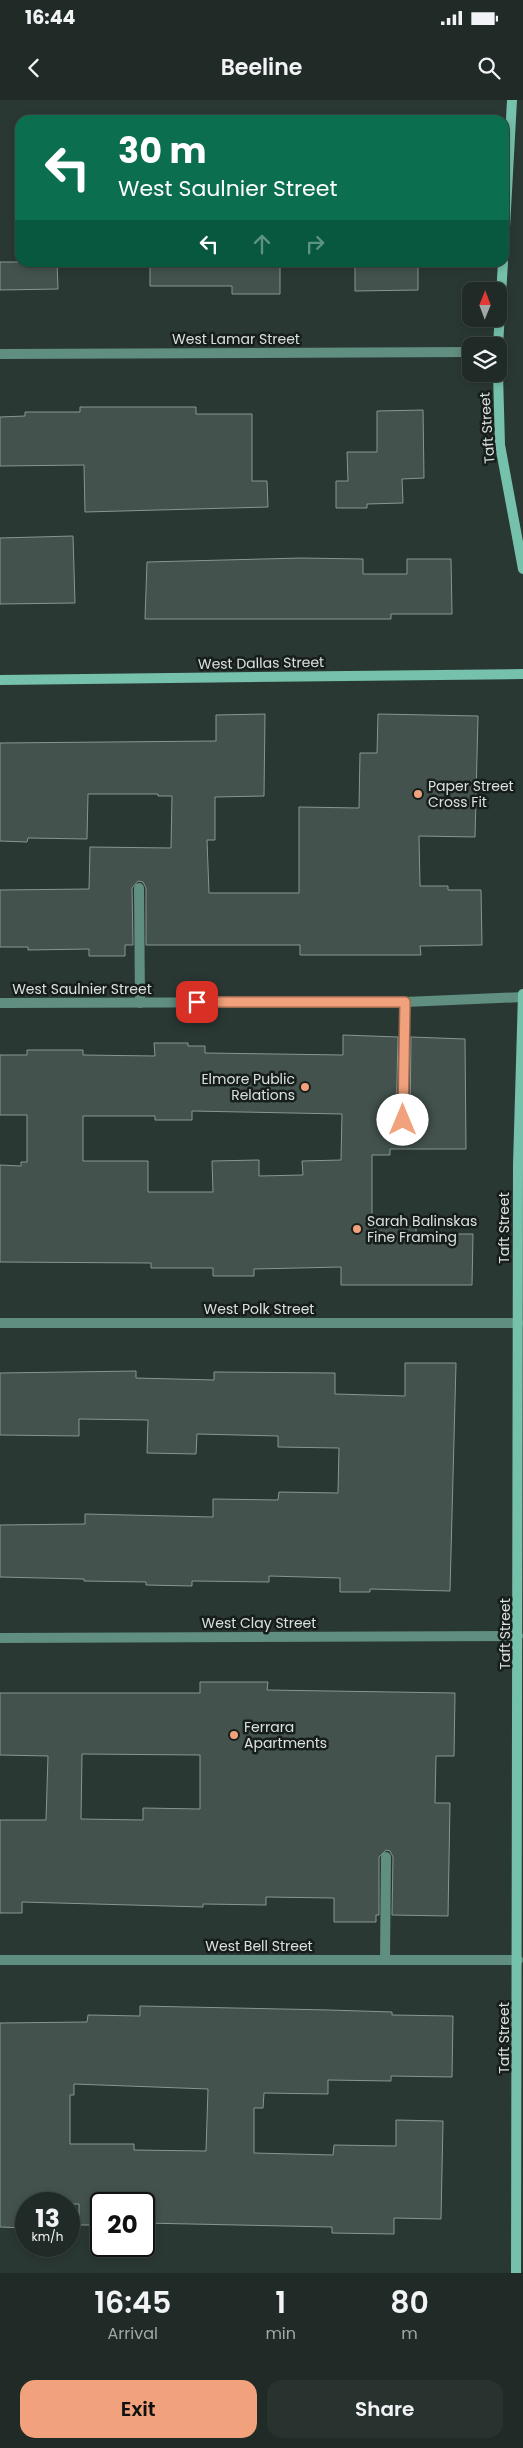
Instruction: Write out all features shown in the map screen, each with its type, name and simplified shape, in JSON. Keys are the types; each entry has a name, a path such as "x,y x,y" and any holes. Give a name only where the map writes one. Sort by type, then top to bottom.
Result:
{"street":[{"path":"509,155 512,100"},
{"path":"499,337 503,267"},
{"name":"West Lamar Street","path":"0,354 462,352"},
{"name":"Taft Street","path":"498,382 500,445 523,569"},
{"name":"West Dallas Street","path":"0,680 523,674"},
{"path":"139,888 140,1003"},
{"name":"Taft Street","path":"516,2273 518,1165 523,995"},
{"name":"West Saulnier Street","path":"0,1003 405,1002 523,995"},
{"path":"403,1120 405,1002"},
{"name":"West Polk Street","path":"0,1323 518,1323"},
{"name":"West Clay Street","path":"0,1638 518,1636"},
{"path":"385,1960 386,1857"},
{"name":"West Bell Street","path":"0,1960 518,1960"}],"building":[{"path":"0,262 15,262 15,267 57,267 58,289 0,290"},
{"path":"150,267 280,267 280,294 232,294 232,286 150,286"},
{"path":"355,267 418,267 418,290 355,291"},
{"path":"80,407 196,407 196,414 252,414 252,481 267,481 268,507 85,512 84,465 0,466 0,417 25,416 25,412 80,412"},
{"path":"423,410 424,478 402,479 403,503 367,504 367,508 336,508 336,481 348,481 347,452 377,452 377,411"},
{"path":"73,536 75,603 0,604 0,538"},
{"path":"301,558 363,559 363,574 407,574 407,559 451,559 452,614 391,614 391,619 145,619 147,562"},
{"path":"265,714 264,796 215,797 215,840 207,840 209,893 299,893 299,807 359,808 360,753 377,753 378,714 478,716 475,837 419,836 420,886 448,886 448,890 481,890 482,945 420,946 421,955 300,955 300,945 146,945 146,888 143,882 138,881 132,888 133,945 125,945 125,956 89,956 89,949 28,950 28,947 0,947 0,890 89,889 90,847 171,848 172,796 158,796 158,794 88,794 87,839 28,838 27,842 0,841 0,743 216,741 216,715"},
{"path":"343,1035 398,1037 396,1120 402,1127 407,1126 410,1120 411,1037 465,1039 466,1149 390,1149 390,1155 372,1155 372,1227 416,1226 416,1234 473,1234 472,1285 341,1285 341,1267 254,1269 254,1276 213,1276 213,1268 151,1268 151,1263 0,1262 0,1165 21,1166 21,1162 27,1162 27,1115 0,1115 0,1055 27,1055 27,1050 83,1050 83,1055 155,1056 154,1043 188,1043 188,1046 205,1046 205,1053 343,1055","holes":["192,1111 342,1114 341,1160 302,1161 303,1175 259,1176 259,1160 212,1161 213,1192 148,1192 148,1161 83,1161 83,1116 155,1116 155,1120 192,1120"]},
{"path":"405,1363 456,1363 450,1591 370,1589 370,1592 340,1592 340,1578 269,1576 269,1582 192,1581 192,1586 146,1585 146,1582 84,1581 84,1579 0,1577 0,1525 85,1524 85,1514 213,1517 213,1499 278,1500 279,1492 338,1493 339,1448 278,1447 278,1436 197,1434 196,1454 147,1453 148,1420 79,1419 79,1436 0,1435 0,1373 136,1371 136,1378 214,1380 214,1372 335,1373 335,1394 405,1396"},
{"path":"200,1682 268,1682 267,1690 455,1693 454,1756 436,1756 435,1803 450,1803 448,1916 392,1915 393,1857 390,1851 386,1850 379,1857 379,1915 376,1915 376,1922 334,1922 334,1898 266,1897 266,1905 203,1904 203,1907 22,1902 22,1913 0,1913 0,1820 46,1820 48,1756 0,1755 0,1693 200,1693","holes":["82,1754 200,1755 200,1809 143,1808 143,1820 81,1819"]},
{"path":"140,2006 392,2012 392,2015 453,2016 452,2077 391,2076 391,2081 328,2080 328,2094 264,2093 263,2108 254,2108 254,2153 333,2155 334,2145 396,2146 396,2120 443,2121 441,2219 394,2218 394,2234 332,2233 332,2227 155,2223 155,2192 90,2192 90,2225 80,2225 80,2192 15,2192 15,2228 0,2227 0,2023 87,2022 88,2015 140,2016","holes":["74,2084 208,2089 206,2151 134,2150 134,2144 70,2144 70,2095 74,2095"]}],"place":[{"name":"Paper Street Cross Fit","path":"418,794"},
{"name":"Elmore Public Relations","path":"305,1087"},
{"name":"Sarah Balinskas Fine Framing","path":"357,1229"},
{"name":"Ferrara Apartments","path":"234,1735"}],"route":[{"path":"197,1002 405,1002 403,1120"}]}
